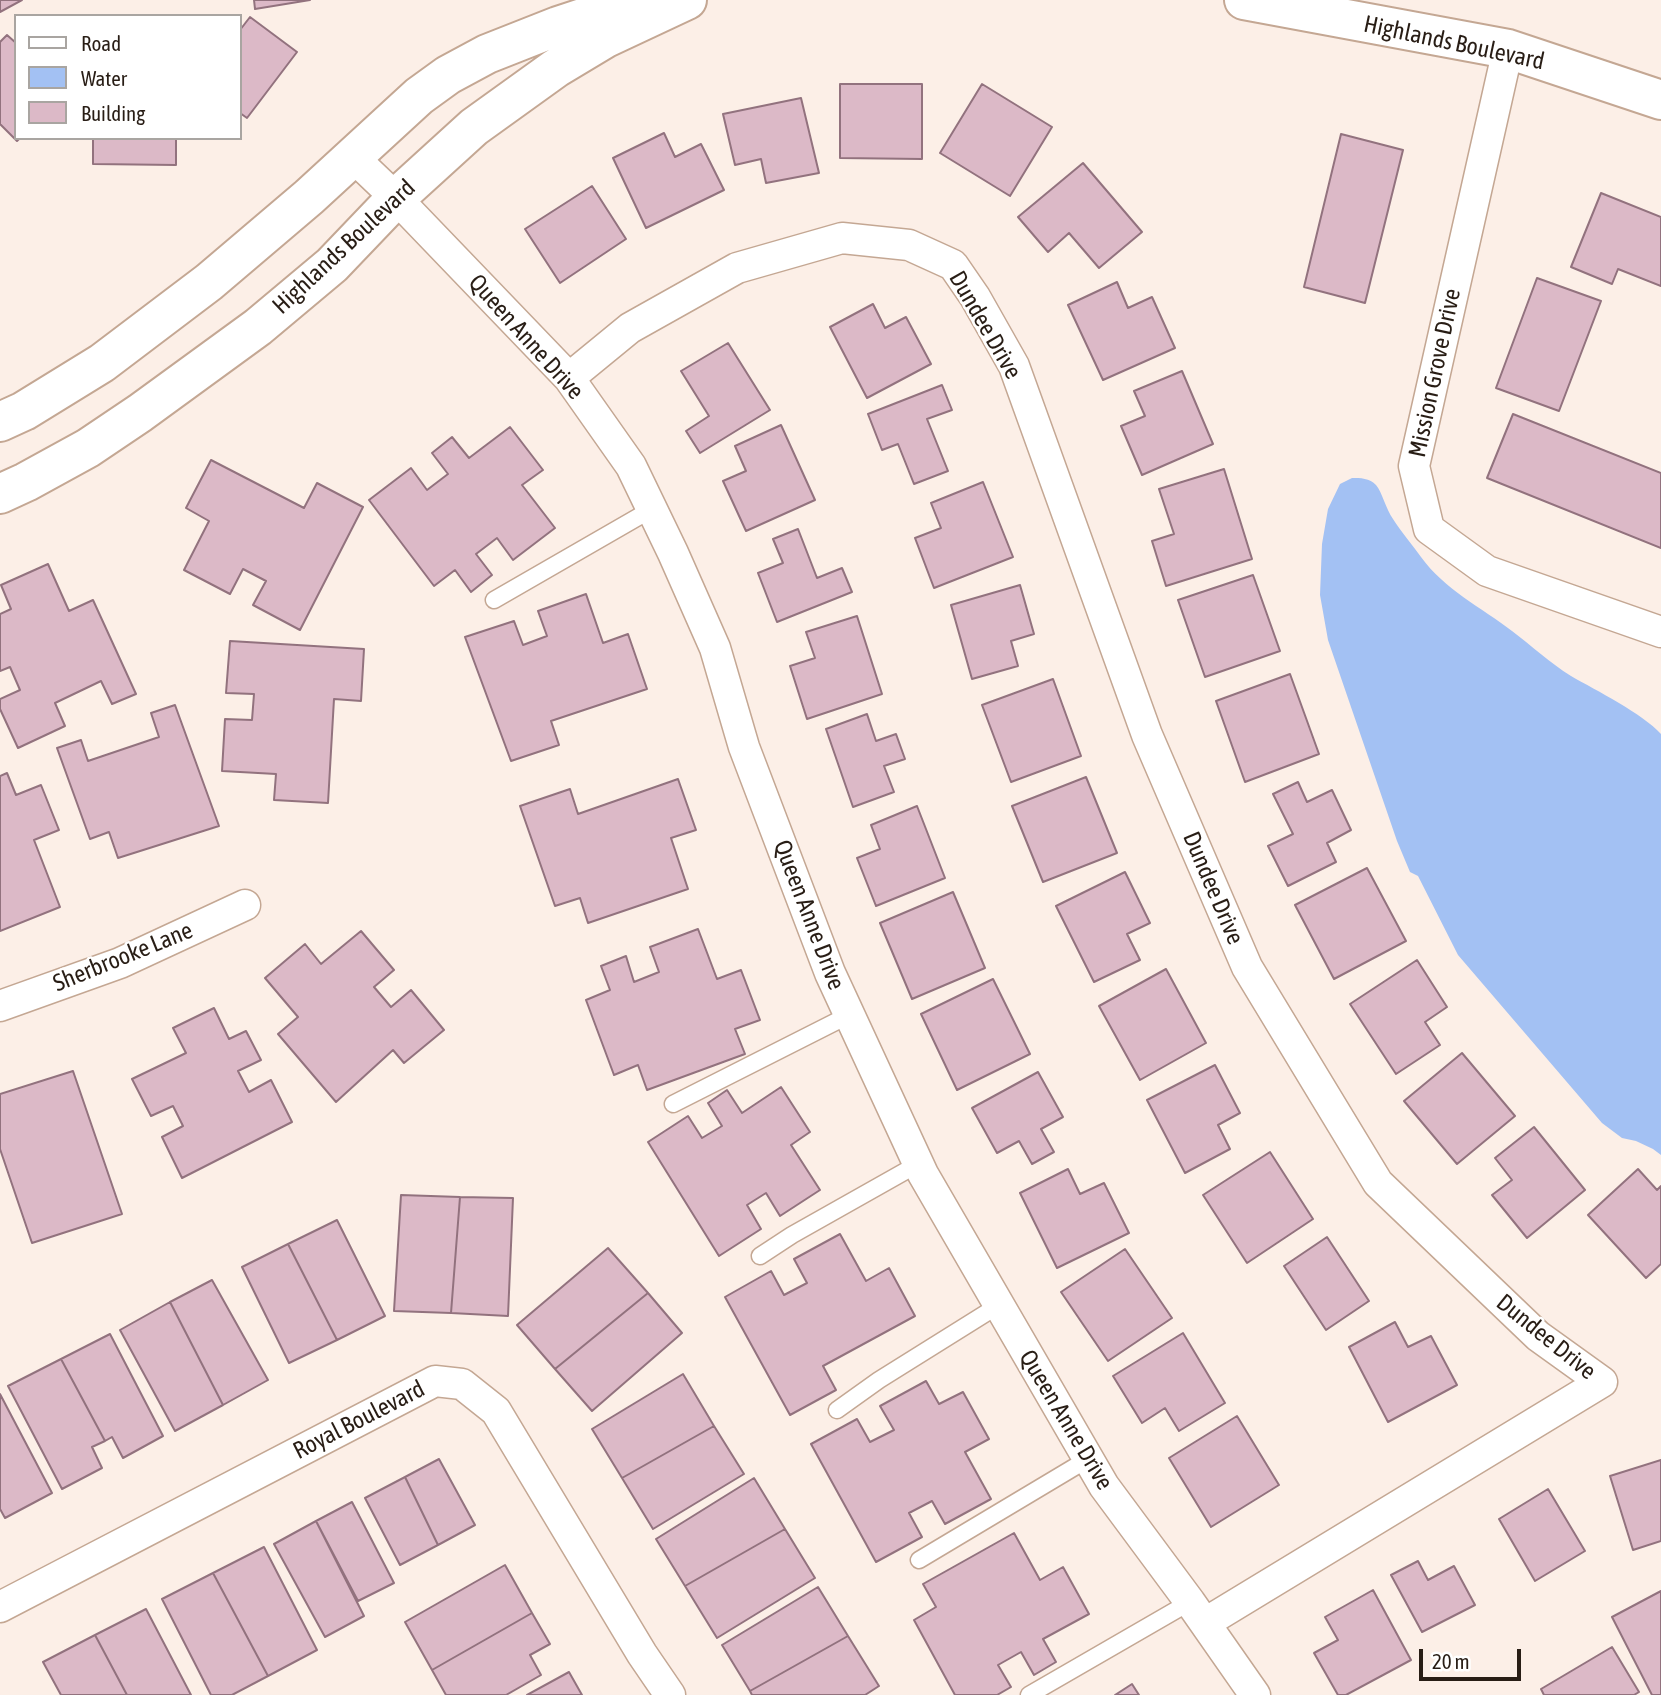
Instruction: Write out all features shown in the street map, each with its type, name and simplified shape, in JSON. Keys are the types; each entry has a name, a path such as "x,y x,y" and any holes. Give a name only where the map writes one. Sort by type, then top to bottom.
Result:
{"street":[{"path":"0,422 24,411 102,363 188,299 309,197 419,96 448,75 487,54 558,26 643,0"},
{"name":"Highlands Boulevard","path":"0,494 88,448 258,327 332,265 396,198 474,127 555,68 606,38 687,0"},
{"name":"Highlands Boulevard","path":"1244,0 1508,49 1661,100"},
{"name":"Mission Grove Drive","path":"1508,49 1414,466 1429,529 1487,571 1661,632"},
{"name":"Queen Anne Drive","path":"353,157 569,377 631,466 715,648 744,747 830,974 918,1164 1104,1486 1255,1695"},
{"name":"Dundee Drive","path":"569,377 630,328 737,268 750,264 842,238 909,245 953,265 975,297 1014,366 1147,735 1247,967 1377,1183 1538,1336 1602,1382 1197,1613"},
{"name":"Sherbrooke Lane","path":"0,1006 120,964 245,905"},
{"name":"Royal Boulevard","path":"0,1607 435,1381 462,1384 496,1411 642,1654 670,1695"}],"lane":[{"path":"494,600 652,509"},
{"path":"673,1104 849,1015"},
{"path":"760,1256 918,1164"},
{"path":"837,1410 879,1380 999,1305"},
{"path":"919,1560 1088,1459"},
{"path":"1029,1695 1197,1613"}],"water":[{"path":"1352,478 1362,478 1376,485 1399,529 1441,579 1563,671 1631,710 1661,734 1661,1155 1636,1141 1622,1138 1602,1123 1458,955 1418,876 1410,872 1328,640 1320,595 1322,544 1328,509 1340,484"}],"building":[{"path":"0,0 22,0 0,12"},
{"path":"254,0 310,0 255,9"},
{"path":"250,17 297,52 247,118 242,114 242,27"},
{"path":"7,35 14,41 14,138 0,124 0,42"},
{"path":"840,84 922,84 922,159 840,158"},
{"path":"982,84 1052,127 1010,196 940,153"},
{"path":"801,98 819,173 766,183 761,159 735,165 723,114"},
{"path":"664,133 675,157 701,144 724,190 646,228 613,158"},
{"path":"1341,134 1403,150 1365,303 1304,287"},
{"path":"93,140 176,140 176,165 93,164"},
{"path":"1083,163 1142,232 1099,268 1069,233 1048,252 1018,217"},
{"path":"592,186 626,239 560,283 525,229"},
{"path":"1601,193 1661,217 1661,286 1618,269 1612,284 1571,267"},
{"path":"1537,278 1601,301 1559,411 1496,388"},
{"path":"1117,282 1128,308 1152,297 1175,348 1103,380 1068,305"},
{"path":"873,304 885,328 906,317 931,364 867,398 830,327"},
{"path":"728,343 770,410 700,453 686,431 709,416 681,371"},
{"path":"1182,371 1213,444 1142,475 1121,426 1145,416 1134,391"},
{"path":"942,385 952,410 927,419 948,471 914,484 898,444 882,450 868,414"},
{"path":"1513,414 1661,473 1661,548 1487,478"},
{"path":"781,425 815,500 746,531 723,481 746,471 735,446"},
{"path":"510,427 543,470 522,485 555,528 513,560 497,538 476,554 492,575 471,592 455,570 434,586 369,500 411,468 427,490 448,474 432,453 452,437 469,458"},
{"path":"211,460 304,508 317,483 363,507 300,630 253,605 266,581 243,569 230,594 184,570 209,521 186,508"},
{"path":"1224,469 1252,559 1166,586 1152,541 1174,534 1159,489"},
{"path":"983,482 1013,557 934,588 915,538 941,528 931,503"},
{"path":"798,529 817,578 842,568 852,592 777,622 758,573 783,563 773,539"},
{"path":"48,564 69,611 93,600 136,694 112,704 101,681 55,703 65,726 18,748 0,709 0,699 20,690 10,667 0,671 0,614 11,609 1,585"},
{"path":"1253,575 1280,651 1205,677 1178,600"},
{"path":"1020,585 1034,634 1011,641 1018,666 972,679 951,605"},
{"path":"586,594 603,643 628,634 647,689 551,721 559,745 511,761 465,637 514,621 523,645 547,636 538,611"},
{"path":"857,616 882,694 807,719 790,666 815,658 806,632"},
{"path":"230,641 364,649 361,701 334,699 328,803 274,800 276,774 222,771 225,719 252,720 254,694 226,693"},
{"path":"1290,674 1319,754 1245,782 1216,701"},
{"path":"1053,679 1081,756 1011,782 982,705"},
{"path":"175,705 219,826 118,858 109,832 90,839 57,748 81,740 88,761 159,737 151,713"},
{"path":"867,714 876,741 896,734 905,759 884,766 894,792 853,807 826,729"},
{"path":"7,773 16,795 41,785 59,830 34,840 60,907 0,931 0,776"},
{"path":"1086,777 1117,853 1043,882 1012,806"},
{"path":"678,779 696,830 671,838 688,889 588,923 580,898 555,906 520,806 570,789 578,814"},
{"path":"1298,782 1307,802 1332,790 1351,830 1327,843 1336,862 1288,886 1268,846 1293,834 1273,794"},
{"path":"917,806 945,878 876,906 857,858 880,849 871,825"},
{"path":"1367,868 1406,941 1334,979 1295,905"},
{"path":"1125,872 1150,923 1127,934 1140,960 1094,982 1056,906"},
{"path":"953,892 985,968 912,999 880,923"},
{"path":"698,929 717,979 741,970 760,1020 735,1029 745,1054 647,1090 638,1065 614,1075 586,1000 610,990 601,966 626,956 634,982 659,972 650,947"},
{"path":"361,931 394,970 374,987 391,1007 411,990 444,1030 404,1063 393,1050 336,1102 278,1034 298,1017 265,978 305,944 321,964"},
{"path":"1417,960 1447,1007 1425,1022 1440,1045 1396,1074 1350,1004"},
{"path":"1166,969 1206,1043 1140,1080 1099,1006"},
{"path":"993,979 1030,1054 957,1090 921,1014"},
{"path":"214,1008 229,1039 246,1031 261,1060 238,1071 249,1092 271,1080 292,1122 182,1178 162,1137 183,1126 173,1106 151,1116 132,1079 186,1053 173,1028"},
{"path":"1462,1053 1515,1116 1457,1164 1404,1101"},
{"path":"1215,1065 1240,1113 1218,1125 1230,1149 1185,1173 1147,1100"},
{"path":"73,1071 122,1214 32,1243 0,1149 0,1094"},
{"path":"1038,1072 1063,1117 1041,1129 1054,1152 1032,1164 1019,1141 997,1153 972,1108"},
{"path":"781,1087 810,1132 791,1145 820,1190 780,1216 766,1193 747,1205 761,1229 719,1256 648,1142 688,1116 702,1138 722,1126 708,1103 727,1090 742,1113"},
{"path":"1534,1127 1585,1190 1527,1238 1492,1195 1512,1180 1495,1158"},
{"path":"1270,1152 1313,1219 1247,1263 1203,1195"},
{"path":"1068,1169 1080,1194 1104,1183 1129,1233 1057,1268 1020,1193"},
{"path":"1638,1169 1657,1190 1661,1186 1661,1264 1646,1278 1588,1215"},
{"path":"401,1195 460,1197 451,1313 394,1311"},
{"path":"460,1197 513,1198 508,1316 451,1313"},
{"path":"337,1220 385,1316 337,1340 288,1244"},
{"path":"840,1234 866,1281 889,1268 915,1316 823,1366 836,1390 790,1415 725,1297 771,1271 784,1295 807,1283 794,1259"},
{"path":"1327,1237 1369,1301 1326,1330 1284,1266"},
{"path":"288,1244 337,1340 289,1363 242,1267"},
{"path":"608,1248 648,1293 555,1369 517,1325"},
{"path":"1125,1249 1172,1318 1108,1361 1061,1292"},
{"path":"212,1280 268,1380 223,1405 170,1302"},
{"path":"648,1293 682,1333 592,1411 555,1369"},
{"path":"170,1302 223,1405 175,1431 120,1330"},
{"path":"1395,1322 1408,1347 1431,1336 1457,1385 1388,1422 1349,1347"},
{"path":"1183,1333 1225,1403 1179,1431 1165,1408 1142,1423 1113,1376"},
{"path":"110,1334 163,1436 123,1458 112,1437 105,1441 61,1359"},
{"path":"61,1359 105,1441 92,1447 102,1468 62,1489 8,1386"},
{"path":"683,1374 714,1426 622,1478 592,1429"},
{"path":"926,1381 939,1404 963,1392 989,1439 965,1452 991,1499 945,1524 932,1501 909,1513 922,1537 876,1562 811,1444 857,1419 870,1442 894,1430 880,1406"},
{"path":"0,1394 52,1493 5,1518 0,1509"},
{"path":"1237,1416 1279,1485 1211,1527 1169,1458"},
{"path":"714,1426 744,1474 653,1529 622,1478"},
{"path":"439,1459 475,1525 438,1545 405,1477"},
{"path":"1661,1460 1661,1541 1633,1550 1610,1476"},
{"path":"405,1477 438,1545 400,1565 365,1498"},
{"path":"754,1478 785,1529 685,1586 656,1539"},
{"path":"1548,1489 1585,1551 1535,1581 1499,1519"},
{"path":"352,1502 394,1583 358,1601 316,1521"},
{"path":"316,1521 364,1616 325,1637 274,1544"},
{"path":"785,1529 815,1578 717,1638 685,1586"},
{"path":"1014,1533 1040,1580 1063,1567 1089,1614 1043,1639 1056,1662 1034,1675 1021,1652 998,1665 1011,1687 997,1695 955,1695 914,1620 936,1607 923,1584"},
{"path":"264,1547 317,1650 268,1676 213,1573"},
{"path":"1418,1561 1428,1580 1454,1566 1475,1605 1422,1632 1391,1575"},
{"path":"505,1565 532,1613 432,1670 405,1622"},
{"path":"213,1573 268,1676 232,1695 211,1695 162,1599"},
{"path":"818,1587 848,1636 750,1691 722,1645"},
{"path":"1373,1590 1411,1660 1346,1695 1338,1695 1314,1653 1338,1640 1325,1617"},
{"path":"1661,1591 1661,1695 1652,1695 1612,1617"},
{"path":"146,1609 191,1695 127,1695 95,1635"},
{"path":"532,1613 550,1644 530,1655 541,1675 506,1695 446,1695 432,1670"},
{"path":"95,1635 127,1695 61,1695 43,1662"},
{"path":"848,1636 879,1686 865,1695 752,1695 750,1691"},
{"path":"1612,1647 1639,1692 1634,1695 1544,1695 1541,1689"},
{"path":"569,1672 582,1695 527,1695"},
{"path":"1132,1684 1139,1695 1115,1695"}]}
